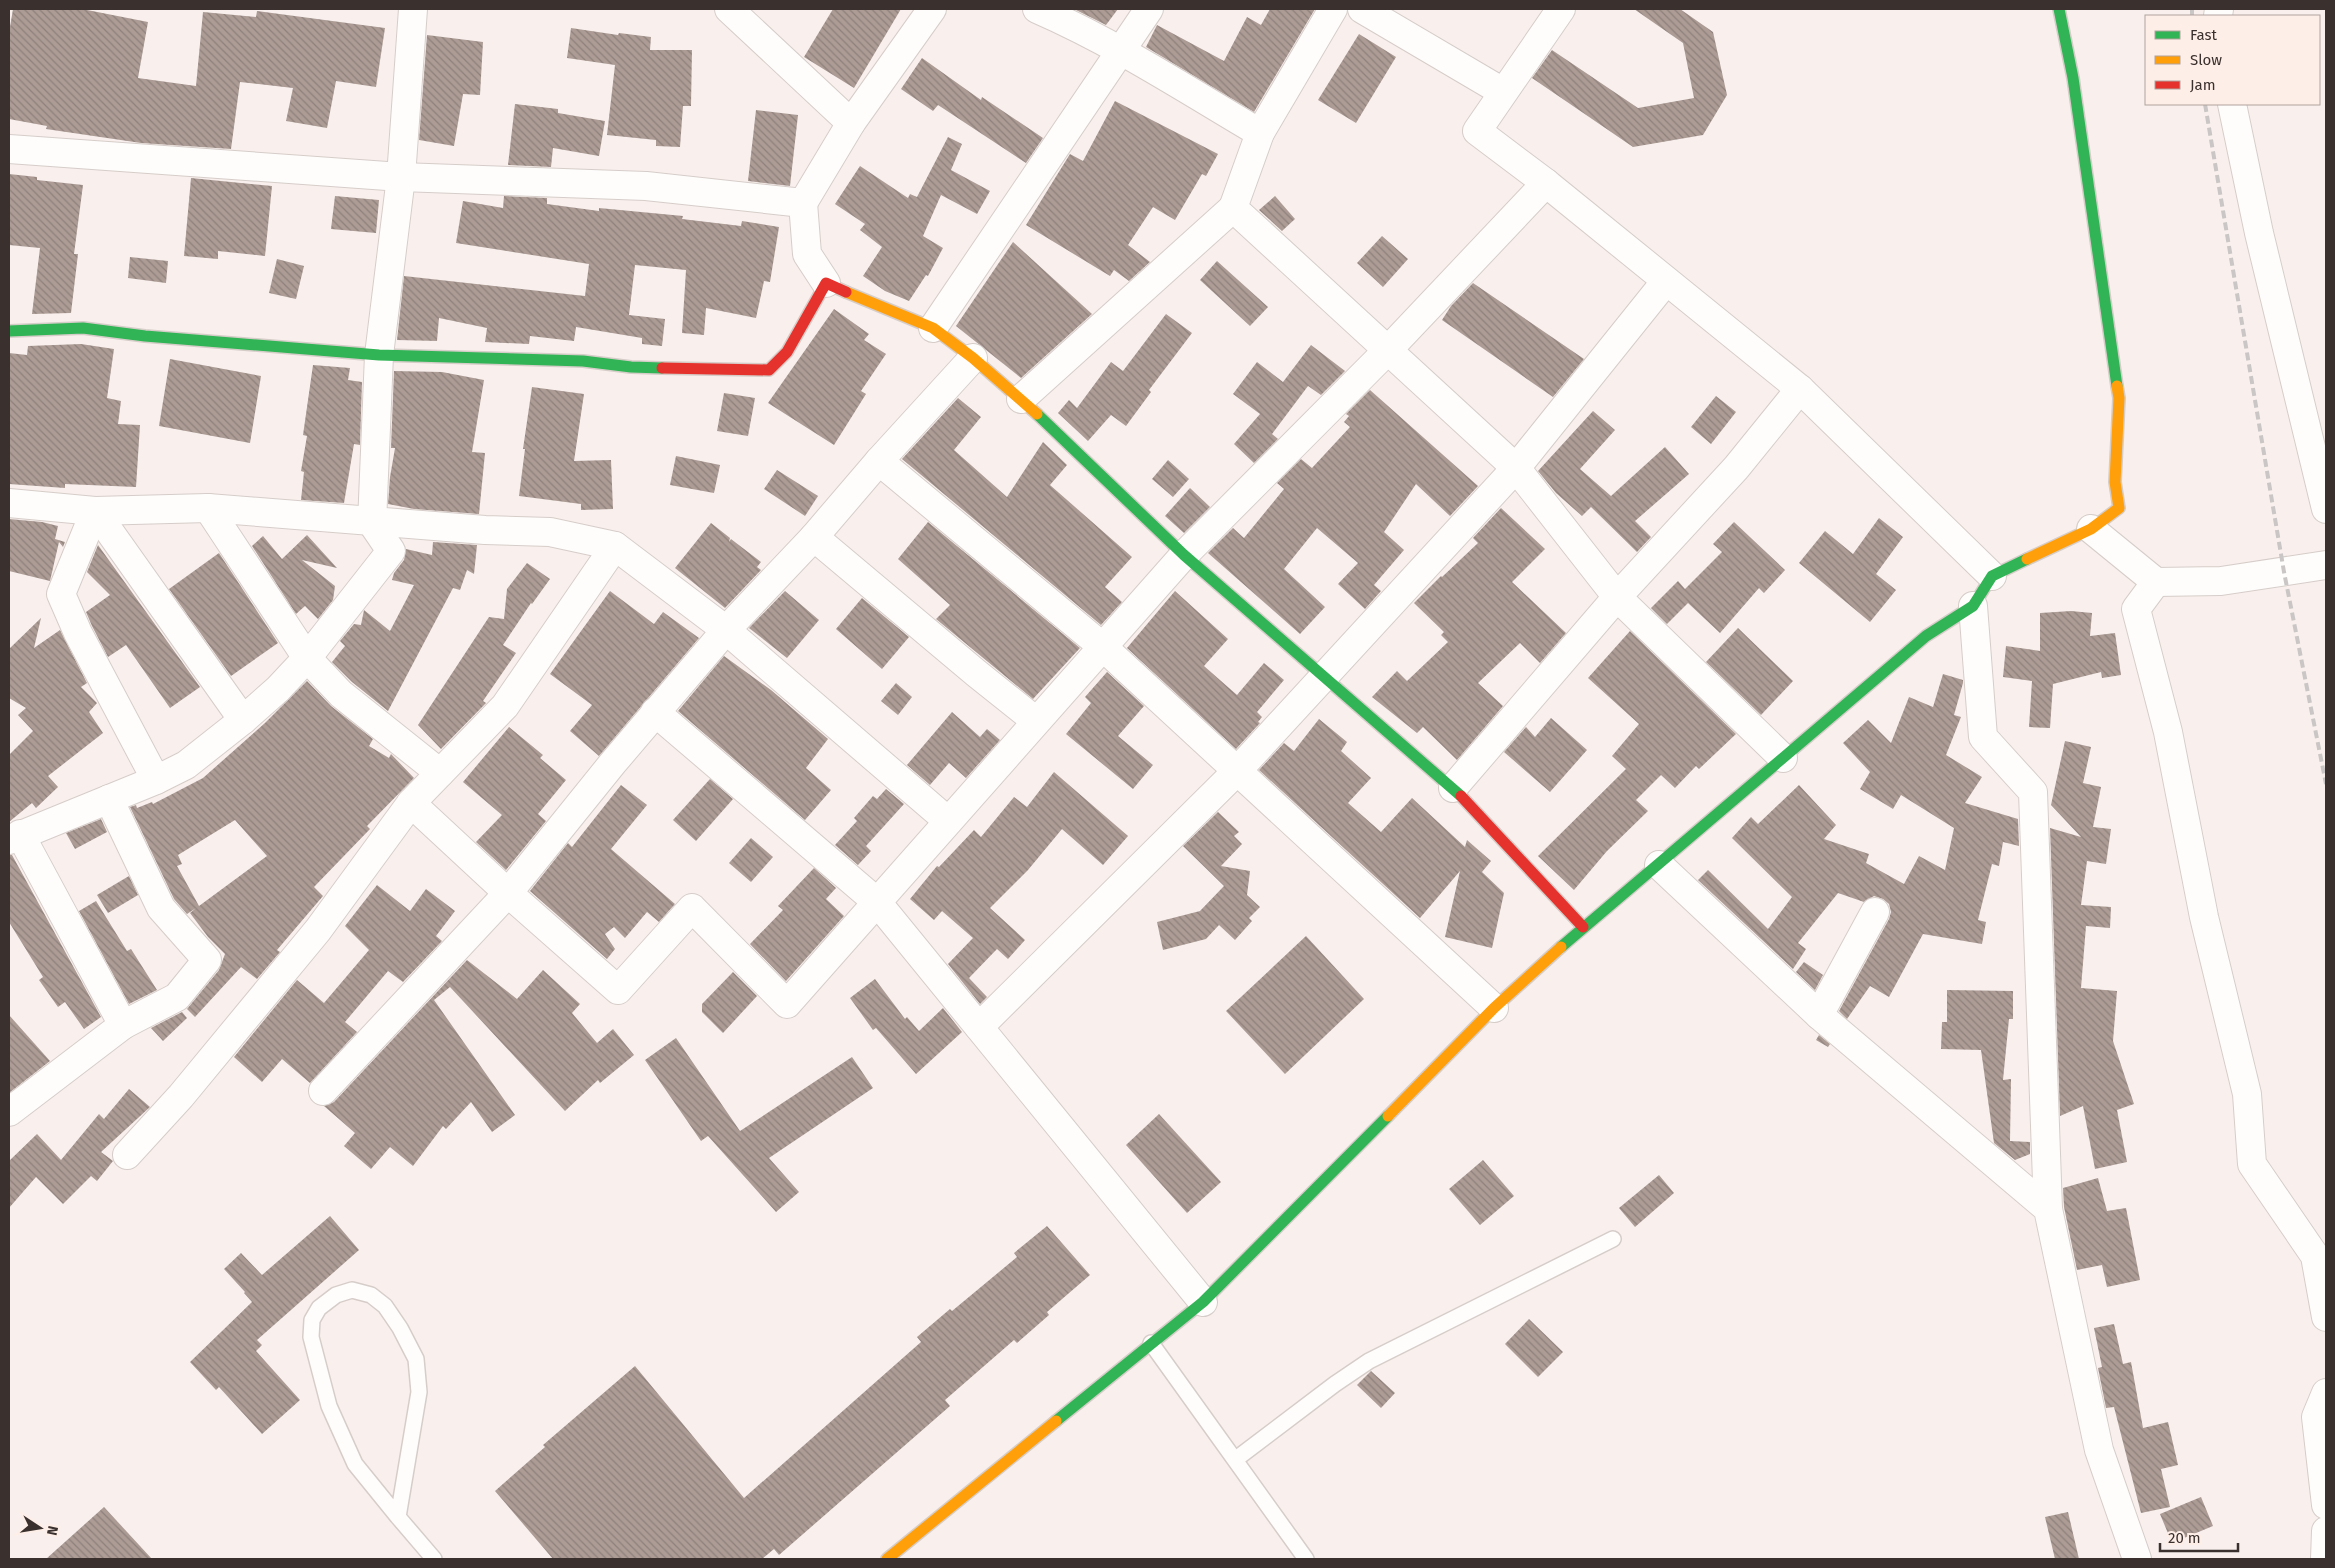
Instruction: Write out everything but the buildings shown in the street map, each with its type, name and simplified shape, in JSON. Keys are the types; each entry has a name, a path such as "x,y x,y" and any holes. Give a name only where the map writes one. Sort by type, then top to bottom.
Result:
{"main road":[{"path":"887,1559 1203,1302 1494,1008 1583,927 1659,865 1926,636 1973,606 1992,576 2091,529 2119,508 2115,482 2119,398 2073,78 2059,9"},
{"path":"9,331 83,328 146,336 379,355 583,362 630,367 769,370 787,352 826,283 933,328 973,358 1021,399 1184,555 1200,566 1326,675 1453,788 1583,927"}],"street":[{"path":"123,1025 14,837 156,780 186,765 243,720 278,689 307,658 390,551 372,522 379,355 401,177 413,9"},
{"path":"729,9 851,123"},
{"path":"826,283 807,254 803,203 851,123 932,9"},
{"path":"1037,9 1074,25 1120,50 1260,134"},
{"path":"933,328 1148,9"},
{"path":"1021,399 1233,208 1260,134 1333,9"},
{"path":"1362,9 1503,92"},
{"path":"1561,9 1477,130 1546,183 1800,389 1992,576"},
{"path":"2232,105 2259,233 2326,509"},
{"path":"9,149 401,177 646,186 803,203"},
{"path":"411,803 508,893 618,990 692,908 787,1004 1184,555 1387,351 1546,183"},
{"path":"1233,208 1516,468 1617,597 1783,758"},
{"path":"979,1027 1237,771 1326,675 1516,468 1666,281"},
{"path":"324,1091 508,893 655,712 726,630 814,537 879,461 973,358"},
{"path":"1453,788 1617,597 1736,468 1800,389"},
{"path":"879,461 1102,647 1494,1008"},
{"path":"9,503 95,511 208,508 485,530 550,532 615,546 726,630 948,821"},
{"path":"208,508 307,658 341,694 440,773"},
{"path":"95,511 243,720"},
{"path":"95,511 61,594 78,633 156,780"},
{"path":"2091,529 2156,582 2221,581 2326,564"},
{"path":"814,537 1036,721"},
{"path":"126,1155 181,1096 318,930 411,803 505,706 597,575 615,546"},
{"path":"2156,582 2136,609 2168,732 2204,917 2247,1094 2252,1164 2315,1256 2326,1317"},
{"path":"1973,606 1983,737 2033,792 2048,1209 2099,1450 2137,1559"},
{"path":"655,712 877,902 1203,1302"},
{"path":"9,1112 123,1025 177,997 208,960 161,908 109,799"},
{"path":"1659,865 1819,1015 2048,1209"},
{"path":"1819,1015 1875,912"},
{"path":"2326,1393 2316,1417 2326,1505"},
{"path":"2325,1559 2326,1531"}],"lane":[{"path":"1236,1459 1341,1380 1369,1362 1613,1239"},
{"path":"398,1517 419,1392 416,1359 400,1328 385,1306 371,1295 352,1290 336,1295 319,1308 312,1320 311,1338 329,1406 355,1464 398,1517 434,1559"},
{"path":"1151,1343 1306,1559"}],"railway":[{"path":"2192,9 2192,15"},
{"path":"2205,105 2284,572 2326,784"}],"traffic: fast":[{"path":"2059,9 2073,78 2117,386"},
{"path":"9,331 83,328 145,336 379,355 583,361 631,367 662,368"},
{"path":"1037,414 1184,555 1461,796"},
{"path":"1561,947 1926,636 1973,606 1992,576 2027,559"},
{"path":"1056,1421 1203,1302 1388,1116"}],"traffic: slow":[{"path":"846,292 933,328 973,358 1037,414"},
{"path":"2027,559 2091,529 2119,508 2115,482 2119,398 2117,386"},
{"path":"1388,1116 1494,1008 1561,947"},
{"path":"887,1559 1056,1421"}],"traffic: jam":[{"path":"662,368 769,370 787,352 826,283 846,292"},
{"path":"1461,796 1583,927"}]}
